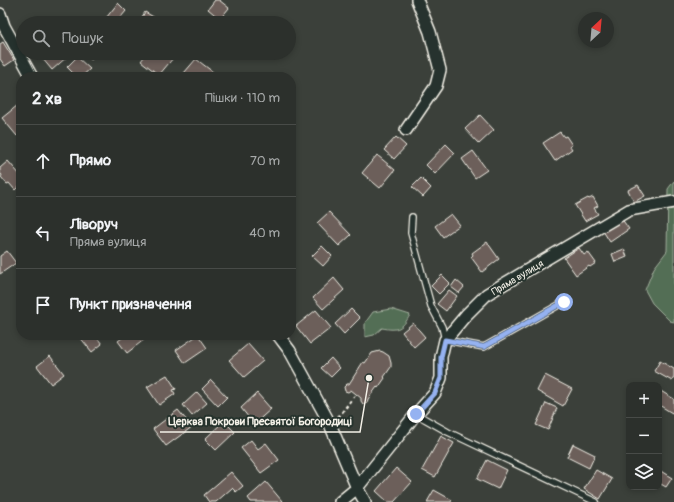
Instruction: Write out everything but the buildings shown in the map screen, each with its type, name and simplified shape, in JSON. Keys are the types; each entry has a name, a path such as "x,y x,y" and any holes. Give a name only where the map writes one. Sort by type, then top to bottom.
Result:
{"street":[{"path":"406,130 436,86 440,70 430,32 416,0"},
{"path":"0,14 4,26 16,48"},
{"path":"23,60 29,72"},
{"name":"Пряма вулиця","path":"340,502 357,488 416,414 435,393 441,378 441,357 445,340 466,315 487,294 629,210 674,202"},
{"path":"282,340 290,351 329,422 364,502"}],"lane":[{"path":"412,217 411,233 430,306 442,327 445,340 484,347 564,302"},
{"path":"416,414 448,432 596,502"}],"path":[{"path":"329,422 340,415 356,394"}],"green space":[{"path":"674,181 674,322 670,321 652,303 645,290 654,268 667,251 668,189"},
{"path":"391,309 410,315 399,328 382,328 374,335 365,337 365,323 373,312"}],"place":[{"name":"Церква Покрови Пресвятої Богородиці","path":"369,378"}],"route":[{"path":"416,414 435,393 441,378 441,357 445,340 484,347 564,302"}]}
